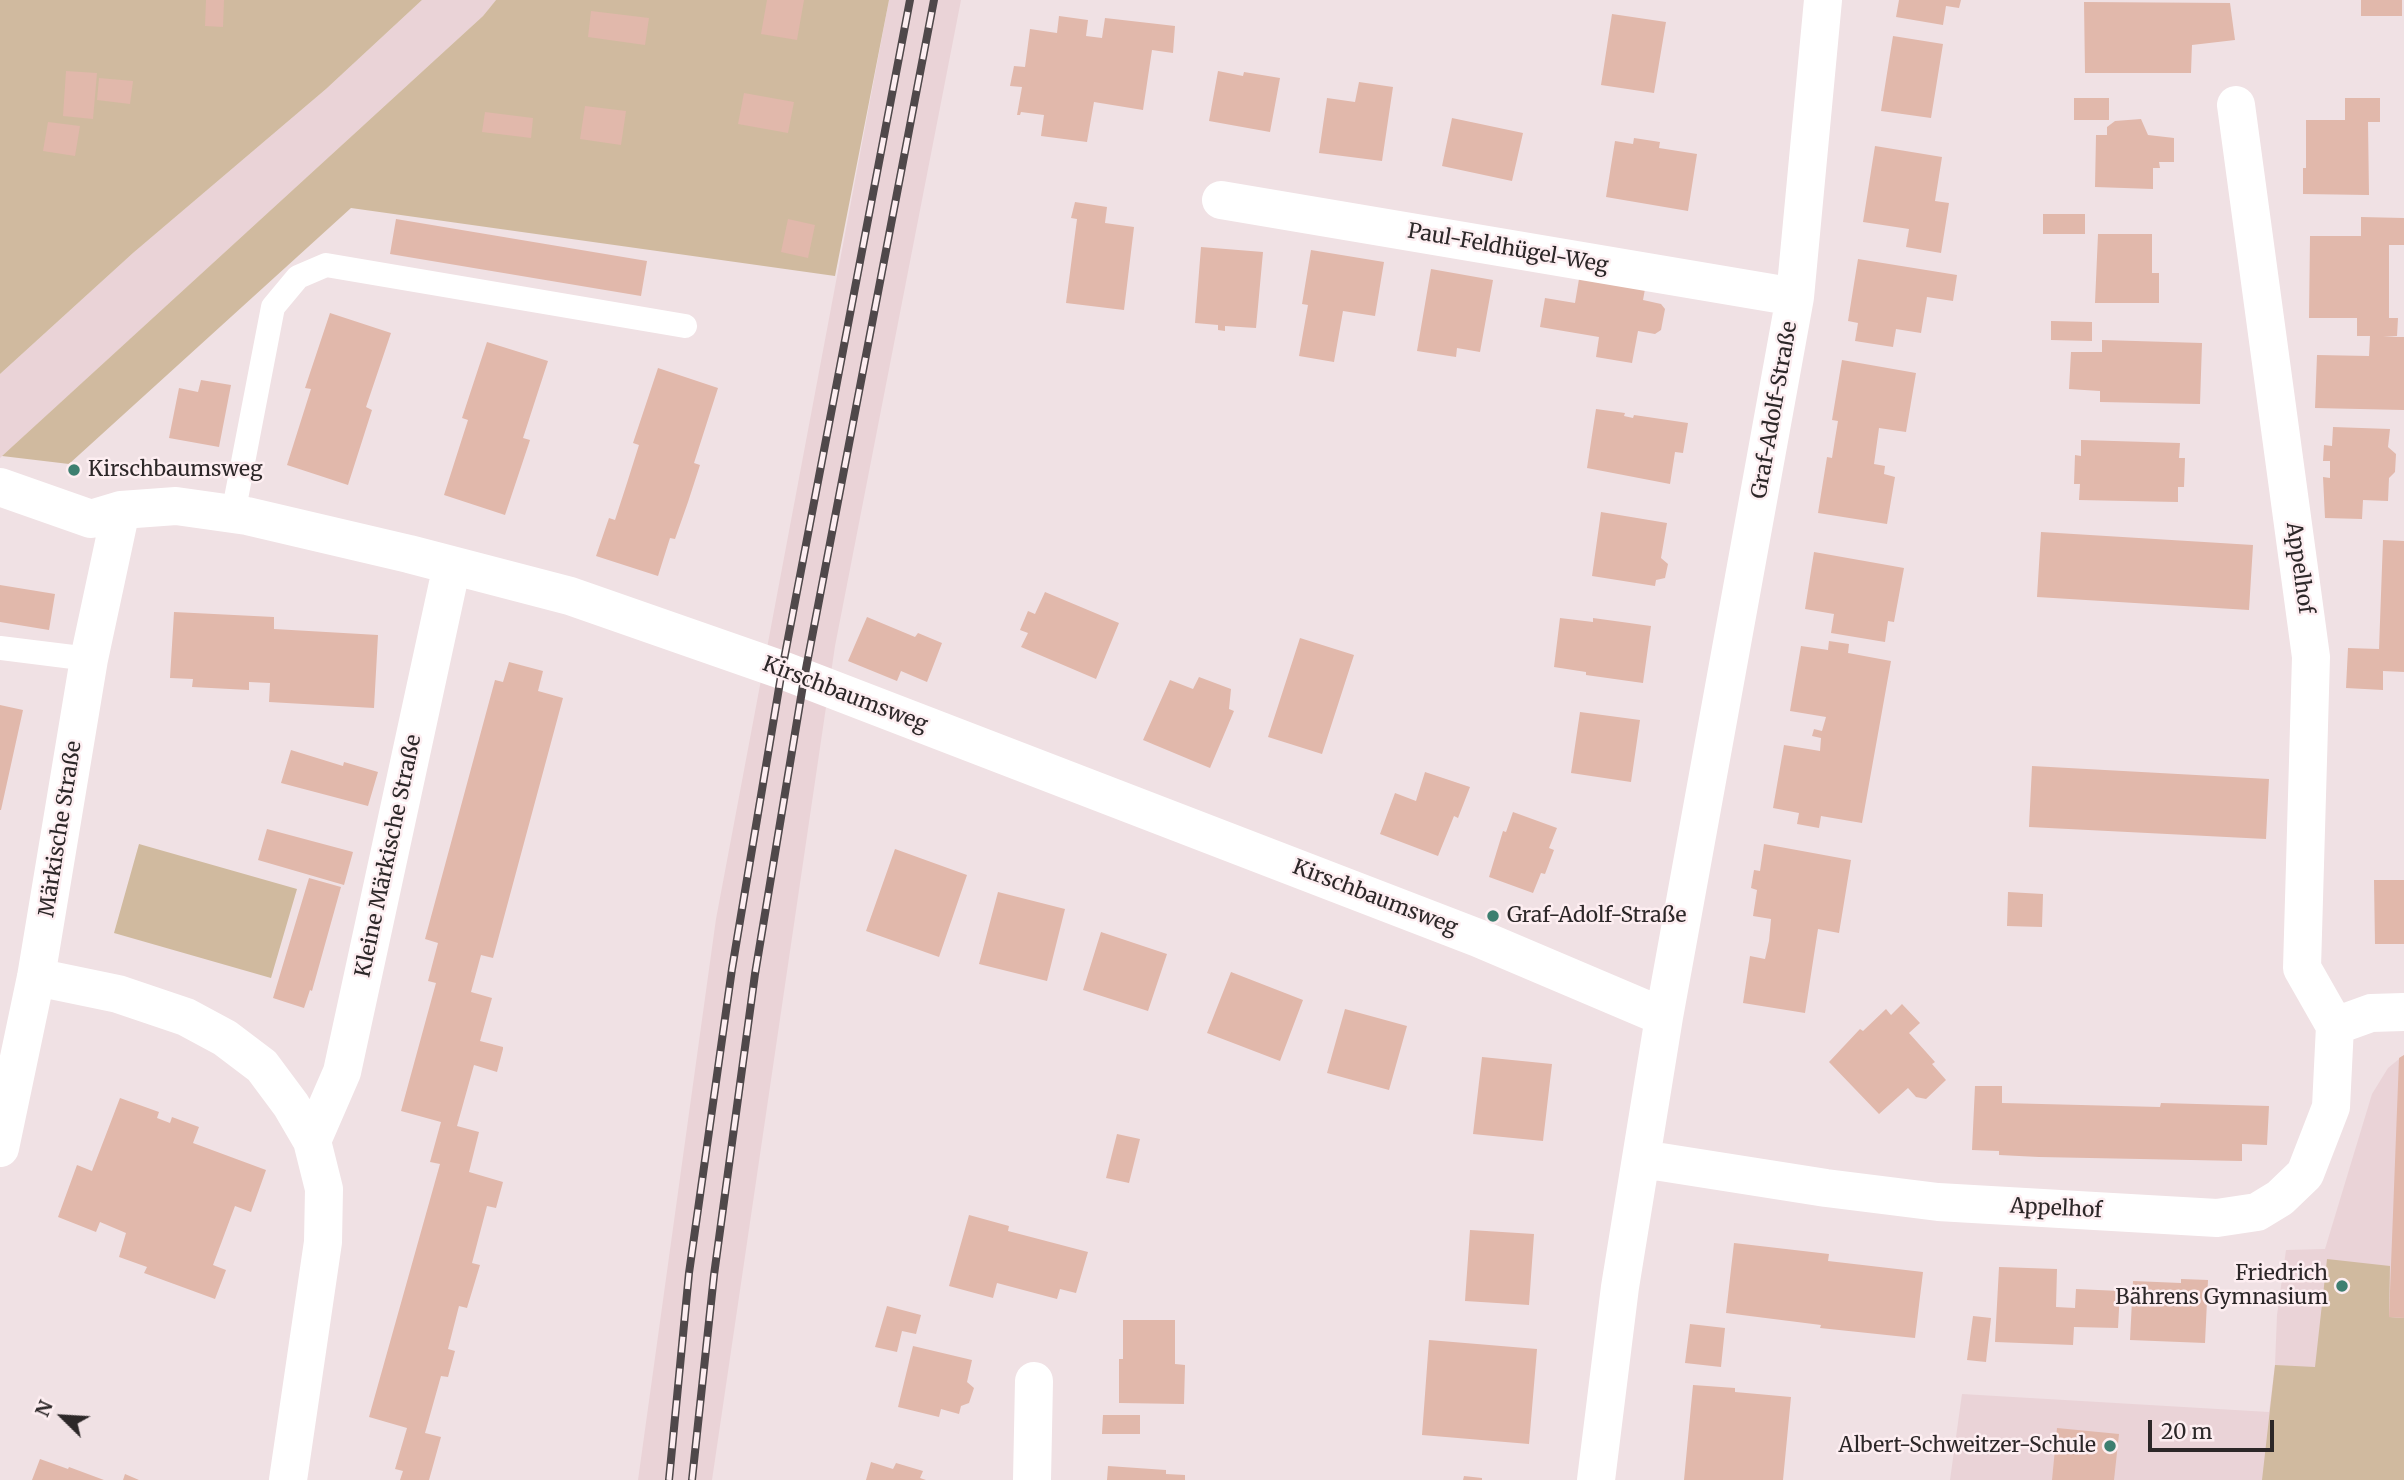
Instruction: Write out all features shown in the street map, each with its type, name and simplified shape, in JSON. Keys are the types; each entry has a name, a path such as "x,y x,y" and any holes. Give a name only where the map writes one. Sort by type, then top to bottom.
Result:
{"street":[{"name":"Graf-Adolf-Straße","path":"1596,1480 1620,1287 1664,1017 1796,297 1823,0"},
{"name":"Appelhof","path":"1642,1159 1826,1188 1938,1202 2217,1218 2257,1212 2280,1198 2305,1174 2331,1107 2335,1026 2302,968 2311,657 2236,105"},
{"name":"Paul-Feldhügel-Weg","path":"1221,200 1796,297"},
{"name":"Kirschbaumsweg","path":"0,487 91,519 121,510 176,506 233,514 452,565 570,596 782,670 1478,938 1664,1017"},
{"name":"Märkische Straße","path":"0,1148 36,977 89,659 121,510"},
{"name":"Kleine Märkische Straße","path":"312,1141 342,1072 452,565"},
{"path":"36,977 118,994 186,1017 225,1038 262,1066 291,1105 312,1141 324,1189 323,1242 288,1480"},
{"path":"2335,1026 2371,1013 2404,1013"},
{"path":"1032,1480 1034,1381"}],"lane":[{"path":"233,514 273,307 298,277 326,265 685,326"},
{"path":"0,648 89,659"}],"shaded area":[{"path":"0,0 422,0 326,89 133,253 0,374"},
{"path":"422,0 496,0 483,16 0,458 0,374 133,253 326,89"},
{"path":"496,0 889,0 835,276 351,208 69,464 2,456 483,16"},
{"path":"889,0 961,0 835,646 712,1480 638,1480 716,919"},
{"path":"139,844 297,889 271,978 114,933"},
{"name":"Friedrich Bährens Gymnasium","path":"2404,1055 2404,1480 1950,1480 1962,1394 2269,1412 2275,1365 2277,1315 2286,1250 2325,1249 2372,1094 2388,1068"},
{"path":"2327,1259 2390,1266 2389,1317 2404,1318 2404,1480 2262,1480 2275,1365 2315,1367"}],"building":[{"path":"206,0 224,0 223,27 205,26"},
{"path":"767,0 804,0 797,40 761,34"},
{"path":"1899,0 1961,0 1959,8 1946,6 1943,25 1896,17"},
{"path":"2361,0 2402,0 2402,16 2361,16"},
{"path":"2084,2 2230,3 2235,40 2192,45 2191,73 2085,73"},
{"path":"591,11 649,18 645,45 588,37"},
{"path":"1612,14 1666,22 1654,93 1601,85"},
{"path":"1059,16 1088,20 1086,36 1102,38 1105,18 1175,26 1173,53 1152,50 1143,110 1094,102 1087,142 1041,136 1044,115 1021,112 1017,115 1022,87 1010,86 1014,66 1025,67 1030,29 1057,33"},
{"path":"1893,36 1943,44 1931,118 1881,111"},
{"path":"66,71 97,73 93,119 63,116"},
{"path":"1218,71 1243,76 1244,72 1280,78 1270,132 1209,121"},
{"path":"99,78 133,81 130,104 97,100"},
{"path":"1359,82 1393,87 1382,161 1319,153 1327,98 1355,102"},
{"path":"744,93 794,102 788,133 738,124"},
{"path":"2074,98 2109,98 2109,120 2074,120"},
{"path":"2345,98 2380,98 2380,122 2368,122 2369,195 2303,194 2306,120 2345,120"},
{"path":"585,106 626,111 621,145 580,139"},
{"path":"485,112 533,118 531,138 482,132"},
{"path":"1452,118 1523,133 1512,181 1442,166"},
{"path":"2141,119 2148,135 2174,138 2174,162 2159,162 2160,168 2153,168 2153,189 2095,187 2096,135 2107,135 2107,127 2115,121"},
{"path":"48,122 80,126 75,156 43,151"},
{"path":"1634,138 1660,142 1659,148 1697,154 1688,211 1606,197 1615,141 1633,144"},
{"path":"1875,146 1942,157 1935,201 1949,203 1941,253 1906,247 1909,229 1863,222"},
{"path":"1075,202 1107,207 1105,223 1134,227 1124,310 1066,303 1077,219 1071,218"},
{"path":"2043,214 2085,214 2085,234 2043,234"},
{"path":"2361,217 2404,218 2404,245 2389,245 2389,318 2398,318 2397,336 2383,337 2404,337 2404,410 2315,408 2317,355 2369,356 2370,336 2357,336 2357,318 2309,318 2310,236 2361,236"},
{"path":"396,219 647,261 641,296 390,254"},
{"path":"788,219 815,225 808,258 781,252"},
{"path":"2098,234 2152,234 2152,273 2159,273 2159,303 2095,303"},
{"path":"1201,247 1263,252 1256,328 1225,326 1225,331 1218,330 1218,325 1195,323"},
{"path":"1311,250 1384,262 1375,316 1343,311 1334,362 1299,356 1308,305 1302,304"},
{"path":"1858,259 1957,275 1953,301 1927,297 1921,333 1896,329 1893,347 1855,341 1858,323 1848,321"},
{"path":"1431,269 1493,280 1480,352 1457,348 1456,357 1417,351"},
{"path":"1579,279 1645,289 1643,300 1661,304 1665,309 1661,330 1655,334 1638,331 1632,363 1596,357 1599,337 1540,327 1545,298 1575,303"},
{"path":"330,313 391,333 366,407 372,410 348,485 287,465 311,389 305,388"},
{"path":"2051,321 2092,322 2092,341 2051,340"},
{"path":"2102,340 2202,343 2200,404 2100,402 2100,391 2069,389 2071,352 2102,352"},
{"path":"487,342 548,361 523,438 530,440 505,515 444,495 468,420 462,418"},
{"path":"1842,360 1916,373 1906,432 1879,428 1874,464 1885,466 1884,474 1895,477 1887,524 1818,513 1827,457 1832,458 1838,421 1832,420"},
{"path":"658,368 718,388 694,463 700,465 675,539 670,538 658,576 596,556 609,518 615,520 639,445 633,443"},
{"path":"201,380 231,385 219,447 169,438 179,388 198,392"},
{"path":"1596,409 1625,413 1624,416 1633,418 1634,415 1688,423 1683,453 1675,452 1670,484 1587,468"},
{"path":"2333,427 2390,429 2388,447 2396,454 2395,472 2389,478 2388,501 2363,500 2362,519 2325,518 2323,477 2330,478 2330,461 2323,461 2324,445 2332,446"},
{"path":"2081,440 2180,443 2179,458 2185,458 2184,487 2178,487 2178,502 2079,500 2080,484 2074,484 2075,455 2081,456"},
{"path":"1601,512 1667,523 1661,558 1668,564 1665,578 1656,580 1655,586 1592,576"},
{"path":"2041,532 2253,545 2249,610 2037,597"},
{"path":"2383,540 2404,541 2404,672 2383,671 2383,690 2346,688 2348,648 2379,649"},
{"path":"1814,552 1904,568 1894,622 1888,621 1885,642 1831,633 1834,614 1805,609"},
{"path":"0,585 55,594 49,630 0,622"},
{"path":"1045,592 1119,623 1096,679 1021,647 1028,633 1020,630 1028,611 1035,614"},
{"path":"174,612 274,617 274,629 378,635 374,708 269,702 270,683 249,682 249,690 192,687 193,679 170,678"},
{"path":"867,617 915,637 918,633 942,643 927,682 901,671 897,681 848,661"},
{"path":"1560,618 1593,622 1593,618 1651,626 1643,683 1586,675 1586,672 1554,667"},
{"path":"1300,638 1354,655 1322,754 1268,737"},
{"path":"1829,641 1849,644 1848,653 1891,661 1862,823 1821,816 1819,828 1797,824 1799,813 1773,808 1784,745 1820,751 1821,738 1812,736 1814,729 1822,731 1826,717 1790,711 1801,646 1828,650"},
{"path":"509,662 543,671 538,691 563,698 493,958 481,955 471,992 492,998 480,1041 503,1049 497,1072 474,1065 457,1126 479,1132 469,1172 503,1182 496,1208 487,1206 472,1263 480,1265 467,1308 459,1306 448,1349 455,1351 448,1377 441,1376 425,1433 441,1437 429,1480 400,1480 403,1471 395,1469 407,1428 369,1417 440,1164 430,1162 441,1122 401,1111 436,983 428,981 438,943 425,939 495,680 503,682"},
{"path":"1199,677 1231,689 1229,709 1234,711 1210,768 1143,740 1170,680 1193,689"},
{"path":"0,705 23,710 1,810 0,810"},
{"path":"1580,712 1640,720 1631,782 1571,773"},
{"path":"291,750 343,766 344,762 378,772 368,806 281,783"},
{"path":"2032,766 2269,779 2266,839 2029,827"},
{"path":"1425,772 1470,787 1458,818 1454,816 1438,856 1380,834 1395,793 1416,801"},
{"path":"1513,812 1557,828 1549,848 1554,850 1545,874 1541,873 1533,893 1489,877 1503,831 1506,832"},
{"path":"267,829 353,852 344,885 258,860"},
{"path":"1764,844 1851,860 1839,933 1818,929 1805,1013 1743,1003 1750,956 1765,959 1769,941 1771,919 1753,916 1757,890 1751,888 1754,870 1760,871"},
{"path":"895,849 967,875 939,957 866,931"},
{"path":"309,878 341,887 312,991 310,990 304,1008 273,998"},
{"path":"2374,880 2404,880 2404,944 2375,944"},
{"path":"998,892 1065,909 1047,981 979,964"},
{"path":"2008,892 2043,894 2042,927 2007,926"},
{"path":"1101,932 1167,954 1148,1011 1083,990"},
{"path":"1231,972 1303,1000 1280,1061 1207,1033"},
{"path":"1902,1004 1920,1023 1909,1033 1935,1062 1932,1064 1946,1080 1926,1099 1916,1097 1908,1088 1879,1114 1829,1062 1860,1029 1863,1031 1886,1009 1891,1015"},
{"path":"1345,1009 1407,1026 1389,1090 1327,1073"},
{"path":"2404,1055 2404,1318 2389,1317 2399,1058"},
{"path":"1482,1057 1552,1064 1543,1141 1473,1134"},
{"path":"1975,1086 2002,1086 2002,1103 2160,1107 2161,1103 2269,1106 2267,1145 2242,1144 2242,1161 2039,1157 1999,1155 1999,1151 1972,1150"},
{"path":"120,1098 159,1112 157,1118 170,1123 172,1117 199,1127 193,1143 266,1170 251,1212 235,1206 213,1265 226,1270 215,1299 144,1273 147,1267 119,1257 126,1233 100,1222 96,1232 58,1217 77,1165 92,1171"},
{"path":"1117,1134 1140,1139 1129,1183 1106,1178"},
{"path":"969,1215 1009,1226 1008,1231 1088,1252 1076,1293 1060,1289 1057,1299 997,1283 993,1298 949,1286"},
{"path":"1470,1230 1534,1234 1529,1305 1465,1301"},
{"path":"1734,1243 1829,1254 1828,1261 1923,1272 1915,1338 1820,1328 1821,1325 1726,1313"},
{"path":"1999,1267 2057,1269 2056,1307 2075,1308 2076,1289 2120,1291 2118,1328 2074,1327 2073,1345 1995,1342"},
{"path":"2181,1279 2208,1280 2205,1343 2130,1340 2133,1281 2181,1283"},
{"path":"887,1306 921,1315 916,1334 902,1331 897,1352 875,1347"},
{"path":"1973,1316 1991,1318 1986,1362 1967,1360"},
{"path":"1123,1320 1175,1320 1175,1364 1185,1365 1184,1404 1119,1403 1119,1359 1123,1359"},
{"path":"1690,1324 1725,1328 1721,1367 1685,1363"},
{"path":"1429,1340 1537,1349 1529,1444 1422,1435"},
{"path":"913,1346 972,1360 967,1382 974,1388 969,1403 961,1406 959,1414 941,1409 939,1417 898,1407"},
{"path":"1693,1385 1735,1388 1735,1392 1791,1397 1783,1480 1684,1480"},
{"path":"1103,1415 1140,1415 1140,1434 1102,1434"},
{"path":"2057,1428 2119,1434 2114,1480 2052,1480"},
{"path":"40,1459 68,1469 69,1467 104,1480 32,1480"},
{"path":"871,1462 893,1469 896,1463 923,1471 920,1478 926,1480 866,1480"},
{"path":"1108,1466 1166,1470 1166,1474 1185,1475 1185,1480 1107,1480"},
{"path":"125,1474 139,1480 123,1480"},
{"path":"1464,1476 1482,1478 1482,1480 1463,1480"}],"railway":[{"path":"669,1480 689,1273 732,969 782,670 910,0"},
{"path":"692,1480 714,1275 755,974 804,679 934,0"}],"place":[{"name":"Kirschbaumsweg","path":"74,470"},
{"name":"Graf-Adolf-Straße","path":"1493,916"},
{"name":"Friedrich Bährens Gymnasium","path":"2342,1286"},
{"name":"Albert-Schweitzer-Schule","path":"2110,1446"}]}
